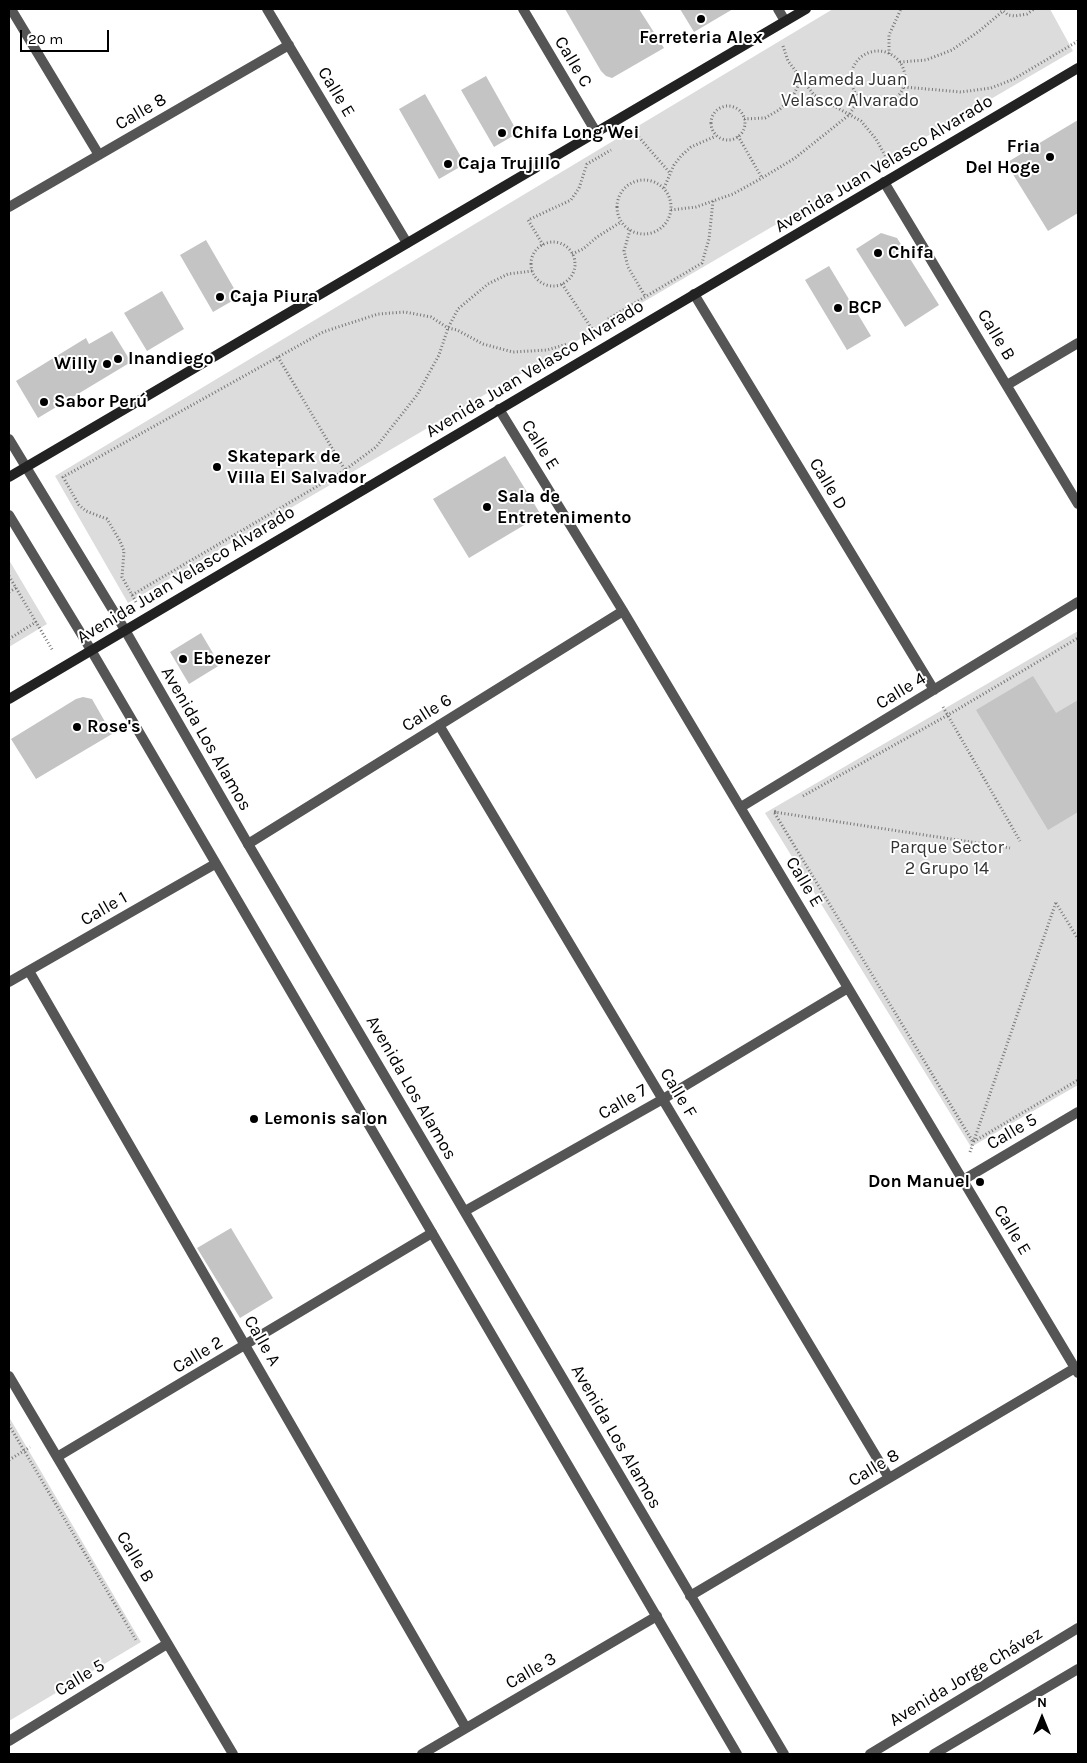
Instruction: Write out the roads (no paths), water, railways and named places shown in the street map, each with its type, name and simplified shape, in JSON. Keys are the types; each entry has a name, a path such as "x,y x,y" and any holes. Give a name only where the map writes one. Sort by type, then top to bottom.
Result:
{"main road":[{"path":"9,477 806,9"},
{"name":"Avenida Juan Velasco Alvarado","path":"9,699 1078,68"}],"street":[{"path":"11,9 99,155"},
{"name":"Calle E","path":"267,9 407,243"},
{"name":"Calle C","path":"523,9 596,132"},
{"path":"778,9 781,24"},
{"name":"Calle 8","path":"9,207 289,45"},
{"name":"Calle B","path":"884,182 1078,504"},
{"name":"Calle D","path":"694,294 934,690"},
{"path":"1007,384 1078,343"},
{"name":"Calle E","path":"499,410 623,611 1077,1370"},
{"name":"Avenida Los Alamos","path":"9,439 125,630 248,844 784,1754"},
{"path":"9,515 91,650 737,1754"},
{"name":"Calle 4","path":"741,807 1078,602"},
{"name":"Calle 6","path":"248,844 623,611"},
{"name":"Calle F","path":"439,725 889,1478"},
{"name":"Calle 1","path":"9,982 215,864"},
{"name":"Calle A","path":"29,971 466,1728"},
{"name":"Calle 7","path":"465,1212 662,1099 848,988"},
{"name":"Calle 5","path":"963,1180 1078,1112"},
{"name":"Calle 2","path":"57,1457 432,1234"},
{"name":"Calle 8","path":"690,1596 889,1478 1077,1370"},
{"name":"Calle B","path":"9,1376 233,1754"},
{"name":"Calle 3","path":"422,1754 657,1616"},
{"name":"Avenida Jorge Chávez","path":"870,1754 1078,1628"},
{"name":"Calle 5","path":"9,1740 168,1644"},
{"path":"934,1754 1078,1669"}],"place":[{"name":"Ferreteria Alex","path":"701,19"},
{"name":"Chifa Long Wei","path":"502,133"},
{"name":"Fria Del Hoge","path":"1050,157"},
{"name":"Caja Trujillo","path":"448,164"},
{"name":"Chifa","path":"878,253"},
{"name":"Caja Piura","path":"220,297"},
{"name":"BCP","path":"838,308"},
{"name":"Inandiego","path":"118,359"},
{"name":"Willy","path":"107,364"},
{"name":"Sabor Perú","path":"44,402"},
{"name":"Skatepark de Villa El Salvador","path":"217,467"},
{"name":"Sala de Entretenimento","path":"487,507"},
{"name":"Ebenezer","path":"183,659"},
{"name":"Rose's","path":"77,727"},
{"name":"Lemonis salon","path":"254,1119"},
{"name":"Don Manuel","path":"980,1182"}],"park label":[{"name":"Alameda Juan Velasco Alvarado","path":"850,90"},
{"name":"Parque Sector 2 Grupo 14","path":"947,858"}]}
